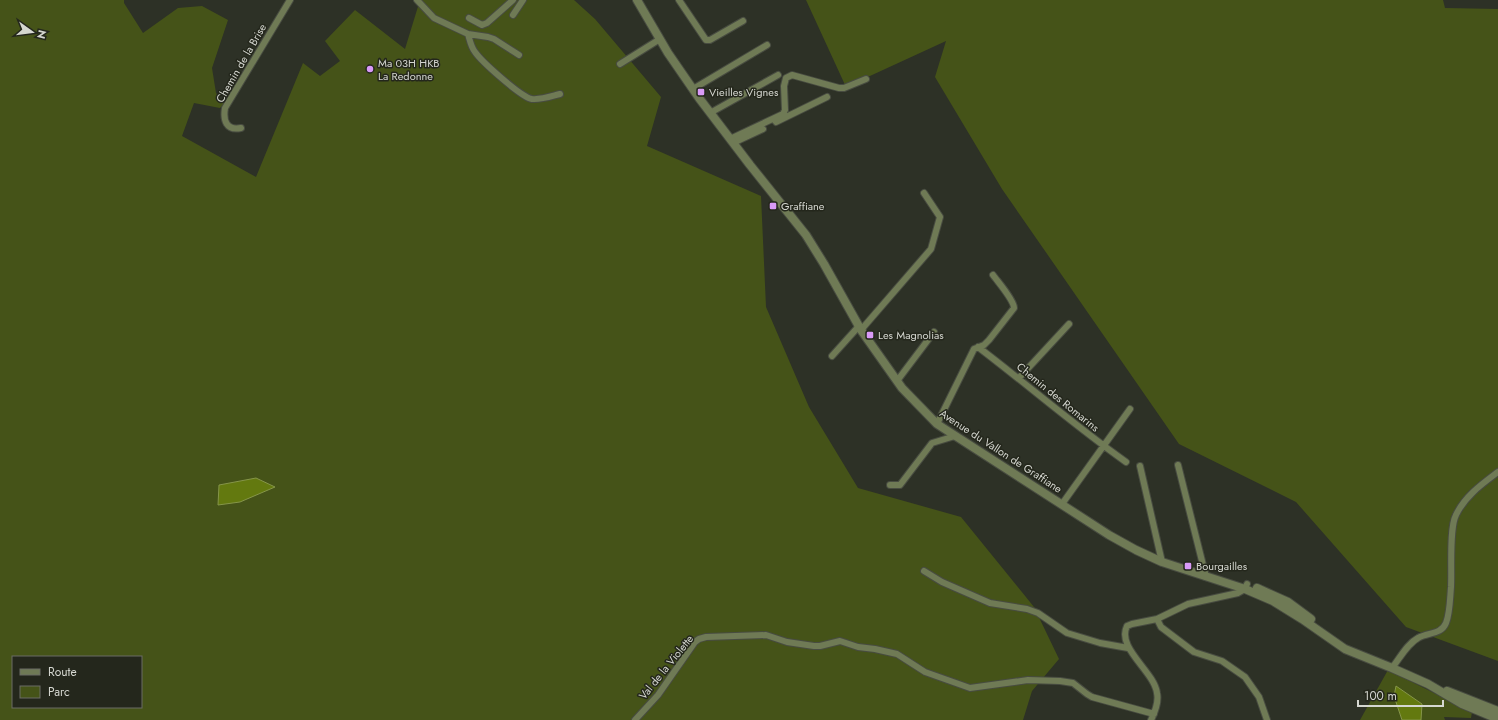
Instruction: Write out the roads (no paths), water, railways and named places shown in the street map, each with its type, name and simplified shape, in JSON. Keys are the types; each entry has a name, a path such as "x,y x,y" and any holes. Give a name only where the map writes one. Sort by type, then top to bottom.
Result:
{"street":[{"name":"Chemin de la Brise","path":"241,128 236,129 230,127 225,122 225,108 290,0"},
{"path":"417,0 434,18 468,34 494,39 519,55"},
{"path":"469,18 482,25 487,23 513,0"},
{"path":"513,15 523,0"},
{"path":"679,0 706,40 710,40 743,21"},
{"name":"Avenue du Vallon de Graffiane","path":"639,1 660,39 710,113 806,235 860,328 897,381 937,424 1132,548 1162,562 1246,587 1302,619 1345,649 1428,684"},
{"path":"468,34 476,54 519,93 532,99 560,94"},
{"path":"620,64 660,39"},
{"path":"693,89 767,45"},
{"path":"710,113 778,74"},
{"path":"731,141 783,114 785,110 784,86 786,78 792,75 839,88 844,88 866,79"},
{"path":"731,141 827,97"},
{"path":"832,356 860,328 930,250 940,217 924,193"},
{"path":"937,424 972,354 978,347 989,340 1014,308 1011,300 992,274"},
{"path":"1019,378 1069,324"},
{"path":"897,381 934,332"},
{"name":"Chemin des Romarins","path":"978,347 1103,446 1126,462"},
{"path":"1062,504 1130,409"},
{"path":"890,484 900,485 932,443 955,436"},
{"path":"1178,465 1206,576"},
{"path":"1140,466 1162,562"},
{"path":"1392,668 1409,645 1418,638 1439,632 1444,628 1447,622 1451,595 1452,529 1455,515 1470,494 1498,472"},
{"path":"924,571 942,582 990,603 1032,611 1067,633 1110,645 1128,648"},
{"path":"1152,717 1158,698 1155,686 1141,663 1128,648 1124,634 1127,626 1157,619 1183,606 1238,593 1246,587"},
{"path":"1157,619 1161,627 1194,652 1222,661 1245,677 1259,697 1267,720"},
{"name":"Val de la Violette","path":"635,720 658,695 695,642 699,639 706,637 764,635 787,642 814,646 840,641 858,647 890,652 897,654 925,672 970,688 1028,680 1066,681 1078,686 1092,697 1152,717"},
{"path":"1428,684 1466,697 1498,711"},
{"path":"1428,684 1462,704 1498,719"}],"place":[{"name":"Ma 03H HKB La Redonne","path":"370,69"},
{"name":"Vieilles Vignes","path":"701,92"},
{"name":"Graffiane","path":"773,206"},
{"name":"Les Magnolias","path":"870,335"},
{"name":"Bourgailles","path":"1188,566"}]}
